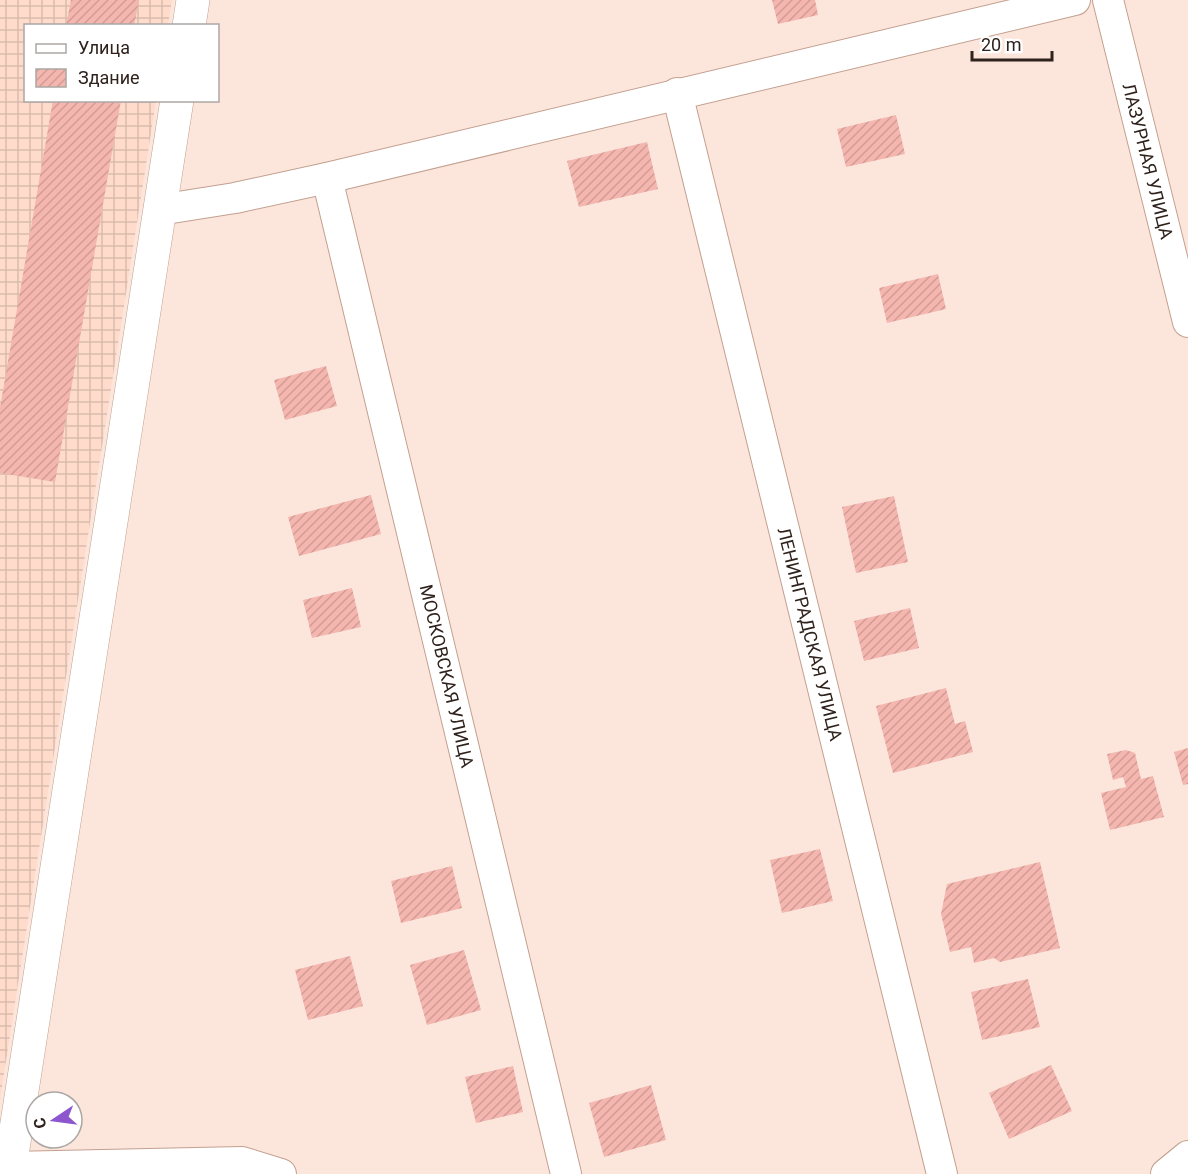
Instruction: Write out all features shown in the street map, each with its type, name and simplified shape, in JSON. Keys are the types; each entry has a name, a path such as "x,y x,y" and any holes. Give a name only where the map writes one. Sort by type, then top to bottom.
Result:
{"street":[{"path":"189,24 193,0"},
{"path":"159,210 235,198 327,178 1075,0"},
{"name":"ЛАЗУРНАЯ УЛИЦА","path":"1108,0 1188,322"},
{"name":"ЛЕНИНГРАДСКАЯ УЛИЦА","path":"677,93 942,1174"},
{"path":"177,102 10,1170 242,1162 281,1174"},
{"name":"МОСКОВСКАЯ УЛИЦА","path":"327,178 566,1174"},
{"path":"1166,1174 1188,1156"}],"shaded area":[{"path":"0,0 172,0 168,24 24,24 24,102 156,102 0,1099"}],"building":[{"path":"71,0 139,0 134,24 66,24"},
{"path":"772,0 815,0 818,15 778,24"},
{"path":"53,102 121,102 55,482 0,473 0,408"},
{"path":"896,115 905,154 846,167 837,129"},
{"path":"647,142 658,189 579,207 567,161"},
{"path":"938,274 946,309 887,323 879,288"},
{"path":"326,366 337,406 285,420 274,380"},
{"path":"371,495 381,534 299,556 288,517"},
{"path":"894,496 908,562 856,573 842,507"},
{"path":"352,588 361,627 312,638 303,600"},
{"path":"910,608 919,648 864,661 854,621"},
{"path":"946,688 955,724 965,721 973,752 893,773 876,706"},
{"path":"1188,748 1188,784 1183,785 1174,752"},
{"path":"1126,750 1135,753 1141,779 1153,776 1164,817 1110,830 1101,793 1126,787 1123,777 1113,780 1107,754"},
{"path":"820,849 833,901 782,913 770,860"},
{"path":"1040,862 1060,948 1000,962 994,958 974,963 971,947 950,952 941,914 947,884"},
{"path":"452,866 462,908 401,923 391,881"},
{"path":"464,950 481,1010 427,1025 410,965"},
{"path":"350,956 363,1006 308,1020 295,970"},
{"path":"1028,979 1040,1027 982,1040 971,992"},
{"path":"1051,1065 1072,1111 1009,1139 989,1093"},
{"path":"513,1066 523,1112 476,1123 465,1077"},
{"path":"651,1085 666,1140 604,1157 589,1103"}]}
